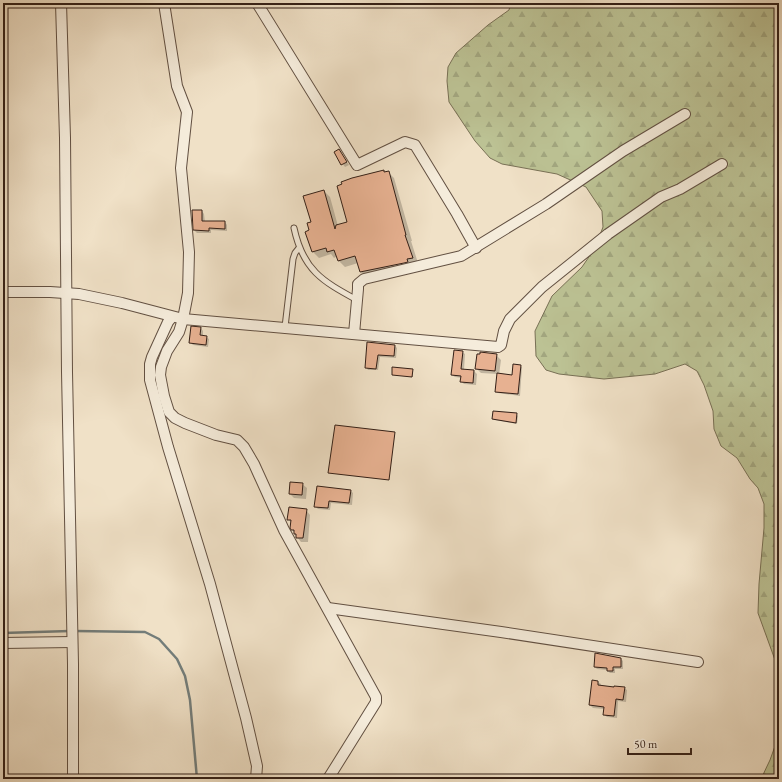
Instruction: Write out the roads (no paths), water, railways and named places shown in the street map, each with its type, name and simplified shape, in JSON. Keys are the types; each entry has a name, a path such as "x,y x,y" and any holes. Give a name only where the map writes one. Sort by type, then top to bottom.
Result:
{"street":[{"path":"61,3 65,138 73,779"},
{"path":"164,3 177,86 187,112 181,168 189,252 188,293 183,319 179,332 167,351 161,367 162,385 169,412 185,424 216,435 236,440 244,447 284,530 375,694 376,700 328,779"},
{"path":"257,3 357,165 405,142 415,145 476,248"},
{"path":"354,334 358,284 364,279 456,258 476,248 546,204 623,151 685,114"},
{"path":"3,292 66,293 122,303 183,319 500,346 502,344 504,331 510,319 542,287 608,234 661,197 680,189 722,164"},
{"path":"172,317 168,322 152,357 150,364 150,380 168,447 210,584 246,718 257,766 256,779"},
{"path":"328,608 501,632 698,662"},
{"path":"3,643 72,642"}],"lane":[{"path":"294,228 299,248 310,268 320,278 336,289 357,300"},
{"path":"285,328 295,253 299,248"}],"waterway":[{"path":"3,633 70,631"},
{"path":"75,631 145,632 159,639 177,659 185,676 190,700 197,779"}]}
